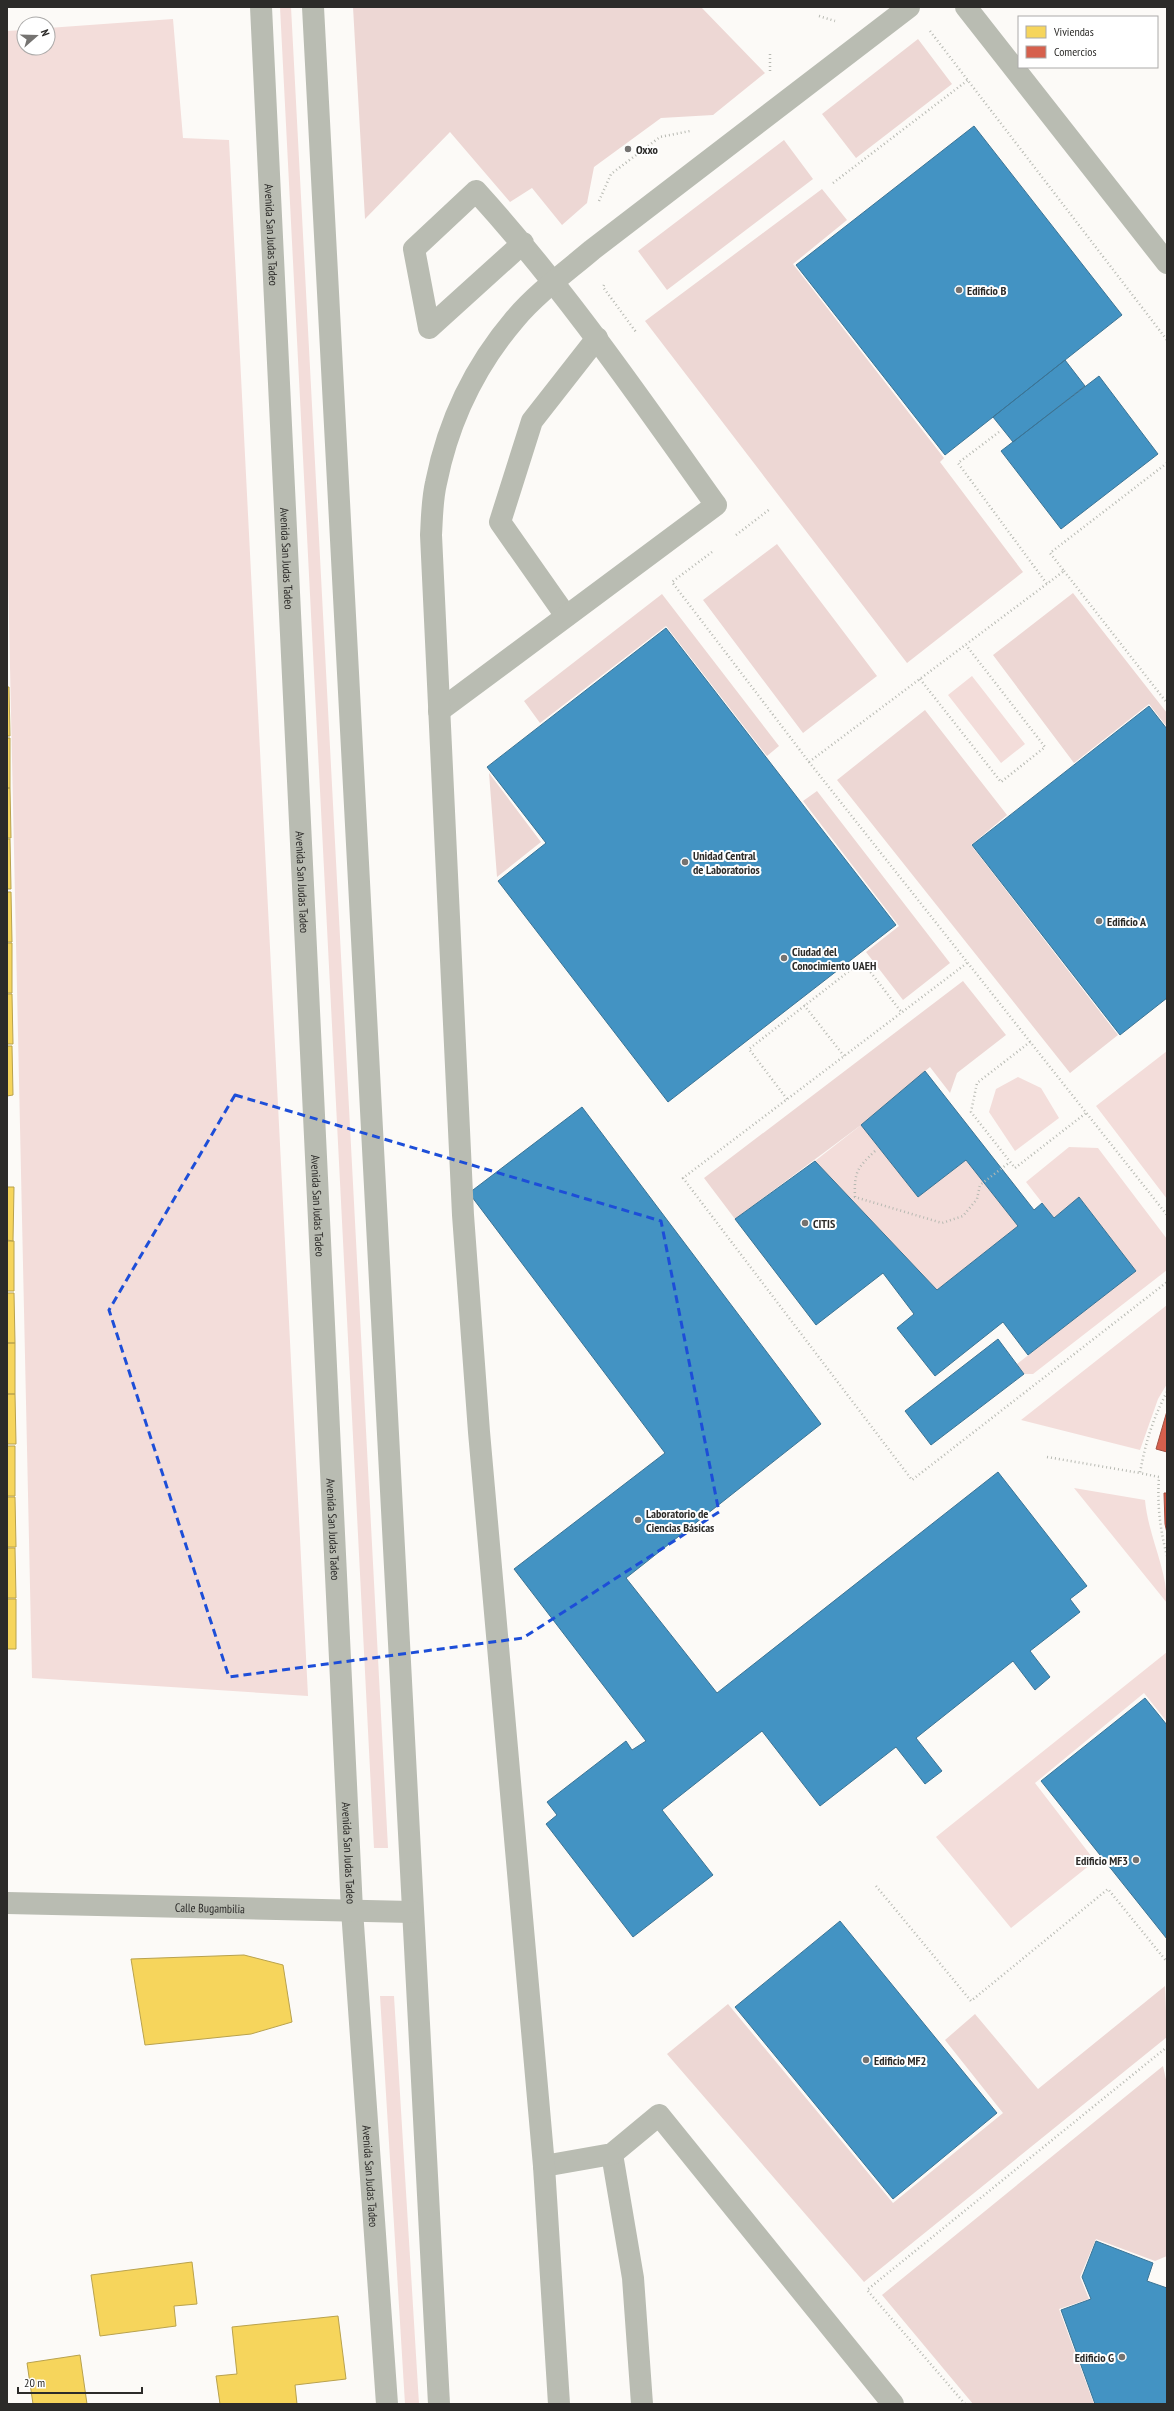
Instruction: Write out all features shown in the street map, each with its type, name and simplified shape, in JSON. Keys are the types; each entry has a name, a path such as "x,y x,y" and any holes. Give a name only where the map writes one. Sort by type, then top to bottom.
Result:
{"street":[{"name":"Avenida San Judas Tadeo","path":"261,7 352,1910 387,2404"},
{"path":"313,7 439,2404"},
{"path":"559,2404 544,2166 479,1432 463,1215 431,535 435,484 448,436 466,392 490,351 512,323 554,281 909,7"},
{"path":"966,7 1167,263"},
{"path":"439,711 716,505 597,338 554,281 523,243 476,191 414,249 429,328 523,243"},
{"path":"566,616 500,522 532,421 597,338"},
{"name":"Calle Bugambilia","path":"7,1903 412,1912"},
{"path":"544,2166 612,2154 659,2115 892,2404"},
{"path":"612,2154 633,2278 642,2404"}],"path":[{"path":"770,52 770,74"},
{"path":"833,183 968,80 1167,340"},
{"path":"596,206 612,174 660,137 698,130"},
{"path":"999,432 958,463 1047,584"},
{"path":"1167,463 1050,553 1167,702"},
{"path":"733,536 770,509"},
{"path":"715,550 672,582 809,762 1167,1215"},
{"path":"809,762 1064,571"},
{"path":"920,678 1001,782 1045,747 966,645"},
{"path":"787,1099 749,1049 862,961 902,1013"},
{"path":"967,963 683,1178 912,1480 1167,1282"},
{"path":"804,1005 844,1056"},
{"path":"1030,1042 976,1083 971,1112 1010,1162 1015,1168 1086,1113"},
{"path":"875,1151 864,1161 854,1177 855,1197 942,1222 963,1216 977,1199 980,1185 1010,1162"},
{"path":"1140,1473 1144,1450 1157,1410 1167,1392"},
{"path":"1047,1457 1159,1477 1157,1503 1160,1526 1167,1556"},
{"path":"876,1886 970,2001 1108,1889 1167,1962"},
{"path":"965,2404 867,2290 1167,2048"}],"highlighted area":[{"path":"235,1095 661,1221 719,1512 523,1638 229,1677 109,1310"}],"shaded area":[{"path":"280,7 291,7 388,1848 374,1848"},
{"path":"353,7 701,7 765,73 713,115 661,118 594,167 587,203 562,225 532,188 510,202 450,132 365,219"},
{"path":"173,19 183,138 229,140 308,1696 32,1678 7,529 7,31 16,30 16,56 56,56 56,27"},
{"path":"918,39 952,84 856,158 822,114"},
{"path":"784,140 813,179 667,290 638,251"},
{"path":"822,189 847,220 793,264 944,458 940,462 1023,572 907,663 645,321"},
{"path":"777,544 877,676 803,733 703,600"},
{"path":"1073,593 1167,713 1167,727 1149,704 1074,763 993,655"},
{"path":"662,594 779,746 767,756 666,626 540,723 524,701"},
{"path":"972,676 1025,744 1001,763 948,695"},
{"path":"925,710 1007,815 971,845 1118,1035 1070,1073 837,780"},
{"path":"489,773 541,842 497,877"},
{"path":"817,791 950,963 903,1000 866,952 899,926 803,801"},
{"path":"963,981 1006,1035 957,1073 950,1093 930,1067 861,1125 735,1219 704,1178"},
{"path":"1167,1051 1167,1199 1096,1106"},
{"path":"1018,1077 1041,1088 1059,1118 1015,1151 989,1112 996,1089"},
{"path":"861,1125 918,1197 966,1160 1018,1226 937,1290 815,1161"},
{"path":"1069,1147 1098,1148 1167,1239 1167,1270 1033,1374 1024,1374 1017,1364 1136,1271 1080,1198 1054,1218 1026,1182"},
{"path":"1167,1305 1167,1384 1158,1399 1140,1450 1021,1420"},
{"path":"1074,1488 1145,1500 1150,1526 1164,1577 1167,1603"},
{"path":"1167,1652 1167,1722 1144,1693 1035,1783 1095,1861 1011,1928 936,1837"},
{"path":"1165,1986 1167,2037 864,2282 667,2054 728,2004 893,2203 1003,2113 945,2040 975,2014 1038,2089"},
{"path":"380,1996 394,1996 419,2404 405,2404"},
{"path":"1163,2066 1167,2084 1167,2256 1155,2261 1096,2239 1080,2277 1089,2299 1059,2309 1094,2404 973,2404 882,2295"}],"building: Viviendas":[{"path":"7,687 9,687 10,736 7,736"},
{"path":"7,738 10,738 10,788 7,788"},
{"path":"7,788 10,788 11,838 7,838"},
{"path":"7,839 10,839 11,889 7,889"},
{"path":"7,892 11,892 12,942 7,942"},
{"path":"7,943 12,943 12,993 7,993"},
{"path":"7,994 12,994 13,1044 7,1044"},
{"path":"7,1046 12,1046 13,1095 7,1096"},
{"path":"7,1187 14,1187 13,1241 7,1240"},
{"path":"7,1241 14,1241 14,1291 7,1291"},
{"path":"7,1293 14,1293 15,1343 7,1343"},
{"path":"7,1343 15,1343 15,1394 7,1394"},
{"path":"7,1394 15,1394 16,1444 7,1444"},
{"path":"7,1446 15,1446 15,1496 7,1496"},
{"path":"7,1497 15,1497 16,1547 7,1547"},
{"path":"7,1548 15,1548 16,1598 7,1598"},
{"path":"7,1599 16,1599 16,1649 7,1649"},
{"path":"244,1955 283,1965 292,2022 251,2034 145,2045 131,1959"},
{"path":"192,2262 197,2304 174,2306 176,2326 100,2336 91,2275"},
{"path":"338,2316 346,2379 295,2385 297,2404 220,2404 216,2376 237,2374 232,2327"},
{"path":"80,2355 87,2404 33,2404 27,2363"}],"building: Comercios":[{"path":"1167,1411 1167,1452 1156,1449"},
{"path":"1164,1493 1167,1493 1167,1533 1165,1524"}],"building: Escuelas":[{"name":"Edificio B","path":"974,126 1122,315 945,455 796,265"},
{"path":"1065,360 1085,386 1013,442 993,417"},
{"path":"1099,376 1158,454 1061,529 1001,451"},
{"name":"Unidad Central de Laboratorios","path":"666,628 896,925 668,1102 498,881 546,843 487,767"},
{"name":"Edificio A","path":"1149,706 1167,729 1167,998 1120,1035 972,845"},
{"name":"CITIS","path":"925,1071 1034,1210 1042,1203 1054,1218 1079,1197 1136,1271 1028,1355 1003,1322 935,1376 897,1328 914,1314 883,1273 816,1325 735,1219 815,1161 937,1290 1018,1226 966,1160 918,1197 861,1125"},
{"name":"Laboratorio de Ciencias Básicas","path":"582,1107 821,1424 626,1578 717,1693 998,1472 1087,1586 1070,1599 1080,1612 1030,1651 1050,1677 1035,1690 1013,1661 916,1738 942,1771 925,1784 896,1747 820,1806 762,1731 662,1810 713,1875 633,1937 546,1824 557,1815 547,1802 626,1741 632,1750 646,1741 514,1569 665,1453 469,1193"},
{"path":"998,1339 1024,1374 931,1445 905,1411"},
{"name":"Edificio MF3","path":"1145,1698 1167,1725 1167,1939 1041,1781"},
{"name":"Edificio MF2","path":"840,1921 997,2113 893,2199 735,2007"},
{"name":"Edificio G","path":"1096,2241 1153,2263 1147,2281 1167,2288 1167,2404 1095,2404 1061,2310 1091,2299 1082,2277"}],"place":[{"name":"Oxxo","path":"628,149"},
{"name":"Edificio B","path":"959,290"},
{"name":"Unidad Central de Laboratorios","path":"685,862"},
{"name":"Edificio A","path":"1099,921"},
{"name":"Ciudad del Conocimiento UAEH","path":"784,958"},
{"name":"CITIS","path":"805,1223"},
{"name":"Laboratorio de Ciencias Básicas","path":"638,1520"},
{"name":"Edificio MF3","path":"1136,1860"},
{"name":"Edificio MF2","path":"866,2060"},
{"name":"Edificio G","path":"1122,2357"}]}
